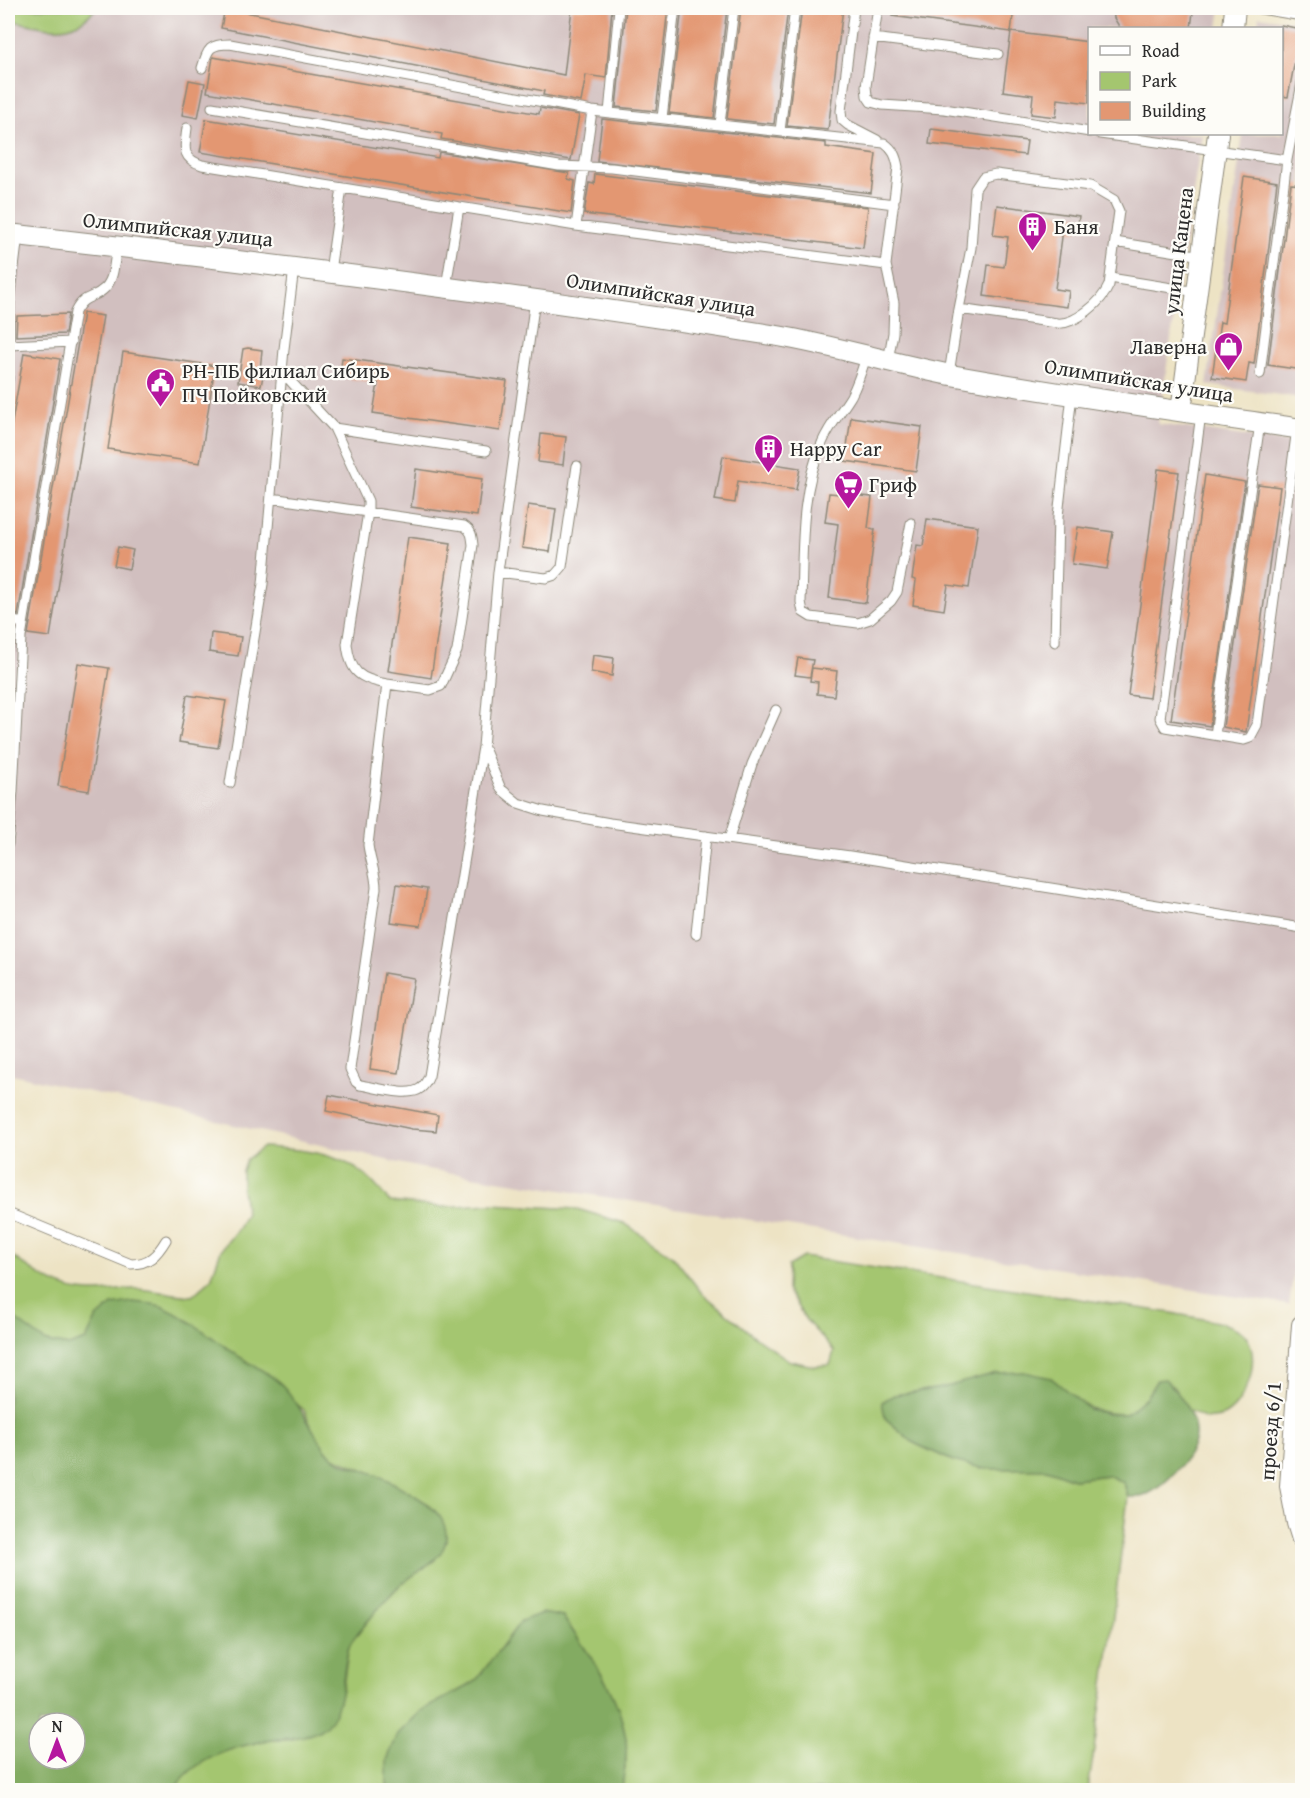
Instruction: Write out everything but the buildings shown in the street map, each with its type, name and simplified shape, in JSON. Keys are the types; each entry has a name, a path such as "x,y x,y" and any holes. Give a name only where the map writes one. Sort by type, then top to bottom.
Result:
{"street":[{"path":"1233,27 1235,8"},
{"name":"улица Кацена","path":"1191,412 1197,292 1217,142"},
{"name":"Олимпийская улица","path":"13,234 295,266 535,299 781,337 888,362 1072,395 1300,428"},
{"name":"проезд 6/1","path":"1302,1325 1297,1456 1290,1486 1302,1539"}],"lane":[{"path":"609,112 619,8"},
{"path":"662,118 675,8"},
{"path":"720,124 734,8"},
{"path":"780,131 795,8"},
{"path":"854,8 841,111 842,120 890,147 898,167 886,265 894,303 893,333 888,362"},
{"path":"878,8 866,86 870,102 944,110 1088,132"},
{"path":"1255,8 1285,10 1302,16"},
{"path":"873,38 998,54"},
{"path":"202,68 211,46 230,44 592,111 884,143"},
{"path":"1260,374 1287,160 1298,134 1302,83"},
{"path":"212,107 559,166 612,168 894,204"},
{"path":"576,226 592,111"},
{"path":"187,128 185,149 187,157 194,162 576,226 886,265"},
{"path":"1115,135 1217,142 1287,160"},
{"path":"949,374 959,309 971,248 975,189 983,177 996,174 1090,186 1114,200 1118,205 1110,278 1106,293 1100,301 1065,324 959,309"},
{"path":"330,271 342,188"},
{"path":"446,287 459,207"},
{"path":"8,380 13,234"},
{"path":"1114,242 1202,256"},
{"path":"8,844 14,780 18,667 23,623 75,312 80,303 106,287 111,278 117,246"},
{"path":"230,783 263,584 295,266"},
{"path":"1110,278 1197,292"},
{"path":"387,684 368,845 376,875 376,888 350,1060 352,1076 360,1085 406,1093 415,1092 425,1085 429,1076 483,747 498,572 535,299"},
{"path":"9,345 71,342"},
{"path":"866,357 853,394 823,439 812,466 804,519 801,602 803,612 811,617 858,623 870,619 891,601 897,592 911,523"},
{"path":"271,498 368,512 464,526 470,530 472,537 457,651 441,686 430,690 387,684 360,676 352,667 348,658 348,636 368,512 368,501 334,428 283,373"},
{"path":"1054,642 1058,516 1072,395"},
{"path":"1191,412 1160,718 1165,727 1244,740 1250,738 1257,725 1300,428"},
{"path":"1215,735 1260,422"},
{"path":"334,428 486,451"},
{"path":"498,572 546,578 555,575 562,567 577,466"},
{"path":"8,620 23,623"},
{"path":"729,839 752,764 776,710"},
{"path":"483,747 501,789 518,803 528,807 610,823 850,856 1302,928"},
{"path":"696,933 706,836"},
{"path":"8,1213 131,1264 148,1261 157,1254 166,1240"}],"shaded area":[{"path":"8,8 1221,8 1218,27 1088,27 1088,135 1202,135 1158,424 1302,444 1302,1212 1289,1305 421,1168 8,1073"},
{"path":"1259,16 1302,23 1302,398 1207,385 1243,135 1283,135 1283,27 1258,27"}],"green space":[{"path":"8,8 96,8 76,24 55,28 8,20"},
{"path":"263,1147 318,1153 345,1162 368,1178 390,1202 440,1207 491,1204 577,1209 624,1223 673,1256 701,1292 754,1336 790,1361 814,1366 830,1365 834,1351 806,1320 787,1290 788,1266 803,1257 1172,1313 1216,1322 1239,1330 1247,1338 1251,1349 1251,1374 1241,1399 1221,1417 1206,1419 1188,1410 1174,1387 1157,1380 1147,1396 1126,1414 1101,1412 1084,1405 1051,1378 894,1395 885,1418 914,1443 953,1461 1047,1469 1074,1479 1108,1475 1124,1483 1128,1497 1108,1657 1088,1790 622,1790 626,1759 623,1723 602,1675 563,1617 521,1621 475,1682 421,1711 387,1785 390,1790 174,1790 192,1769 204,1761 244,1745 295,1738 335,1713 343,1686 349,1645 400,1585 435,1560 427,1503 379,1476 331,1456 316,1437 304,1410 227,1348 190,1322 161,1306 132,1302 96,1319 86,1340 69,1346 46,1342 17,1322 8,1298 8,1253 46,1279 79,1291 137,1289 192,1296 211,1279 221,1250 239,1227 246,1213 242,1190 242,1170 247,1159"},
{"path":"132,1302 152,1304 174,1312 280,1383 332,1456 344,1463 380,1476 423,1501 442,1520 446,1542 436,1558 401,1584 352,1640 334,1714 328,1723 315,1733 245,1745 217,1755 192,1769 174,1790 8,1790 8,1314 46,1342 69,1346 86,1340 96,1319 112,1305"},
{"path":"1024,1372 1051,1378 1089,1409 1108,1414 1126,1414 1147,1396 1157,1380 1165,1379 1180,1396 1192,1417 1195,1431 1191,1449 1178,1468 1154,1491 1144,1496 1128,1497 1124,1483 1108,1475 1074,1479 1047,1469 985,1469 953,1461 914,1443 885,1418 882,1402 894,1395 942,1388 996,1373"},
{"path":"542,1613 563,1617 593,1660 610,1690 623,1723 626,1740 622,1790 390,1790 387,1785 387,1760 398,1734 421,1711 475,1682 521,1621"}],"place":[{"name":"Баня","path":"1033,252"},
{"name":"Лаверна","path":"1228,372"},
{"name":"РН-ПБ филиал Сибирь ПЧ Пойковский","path":"161,408"},
{"name":"Happy Car","path":"769,474"},
{"name":"Гриф","path":"848,510"}]}
